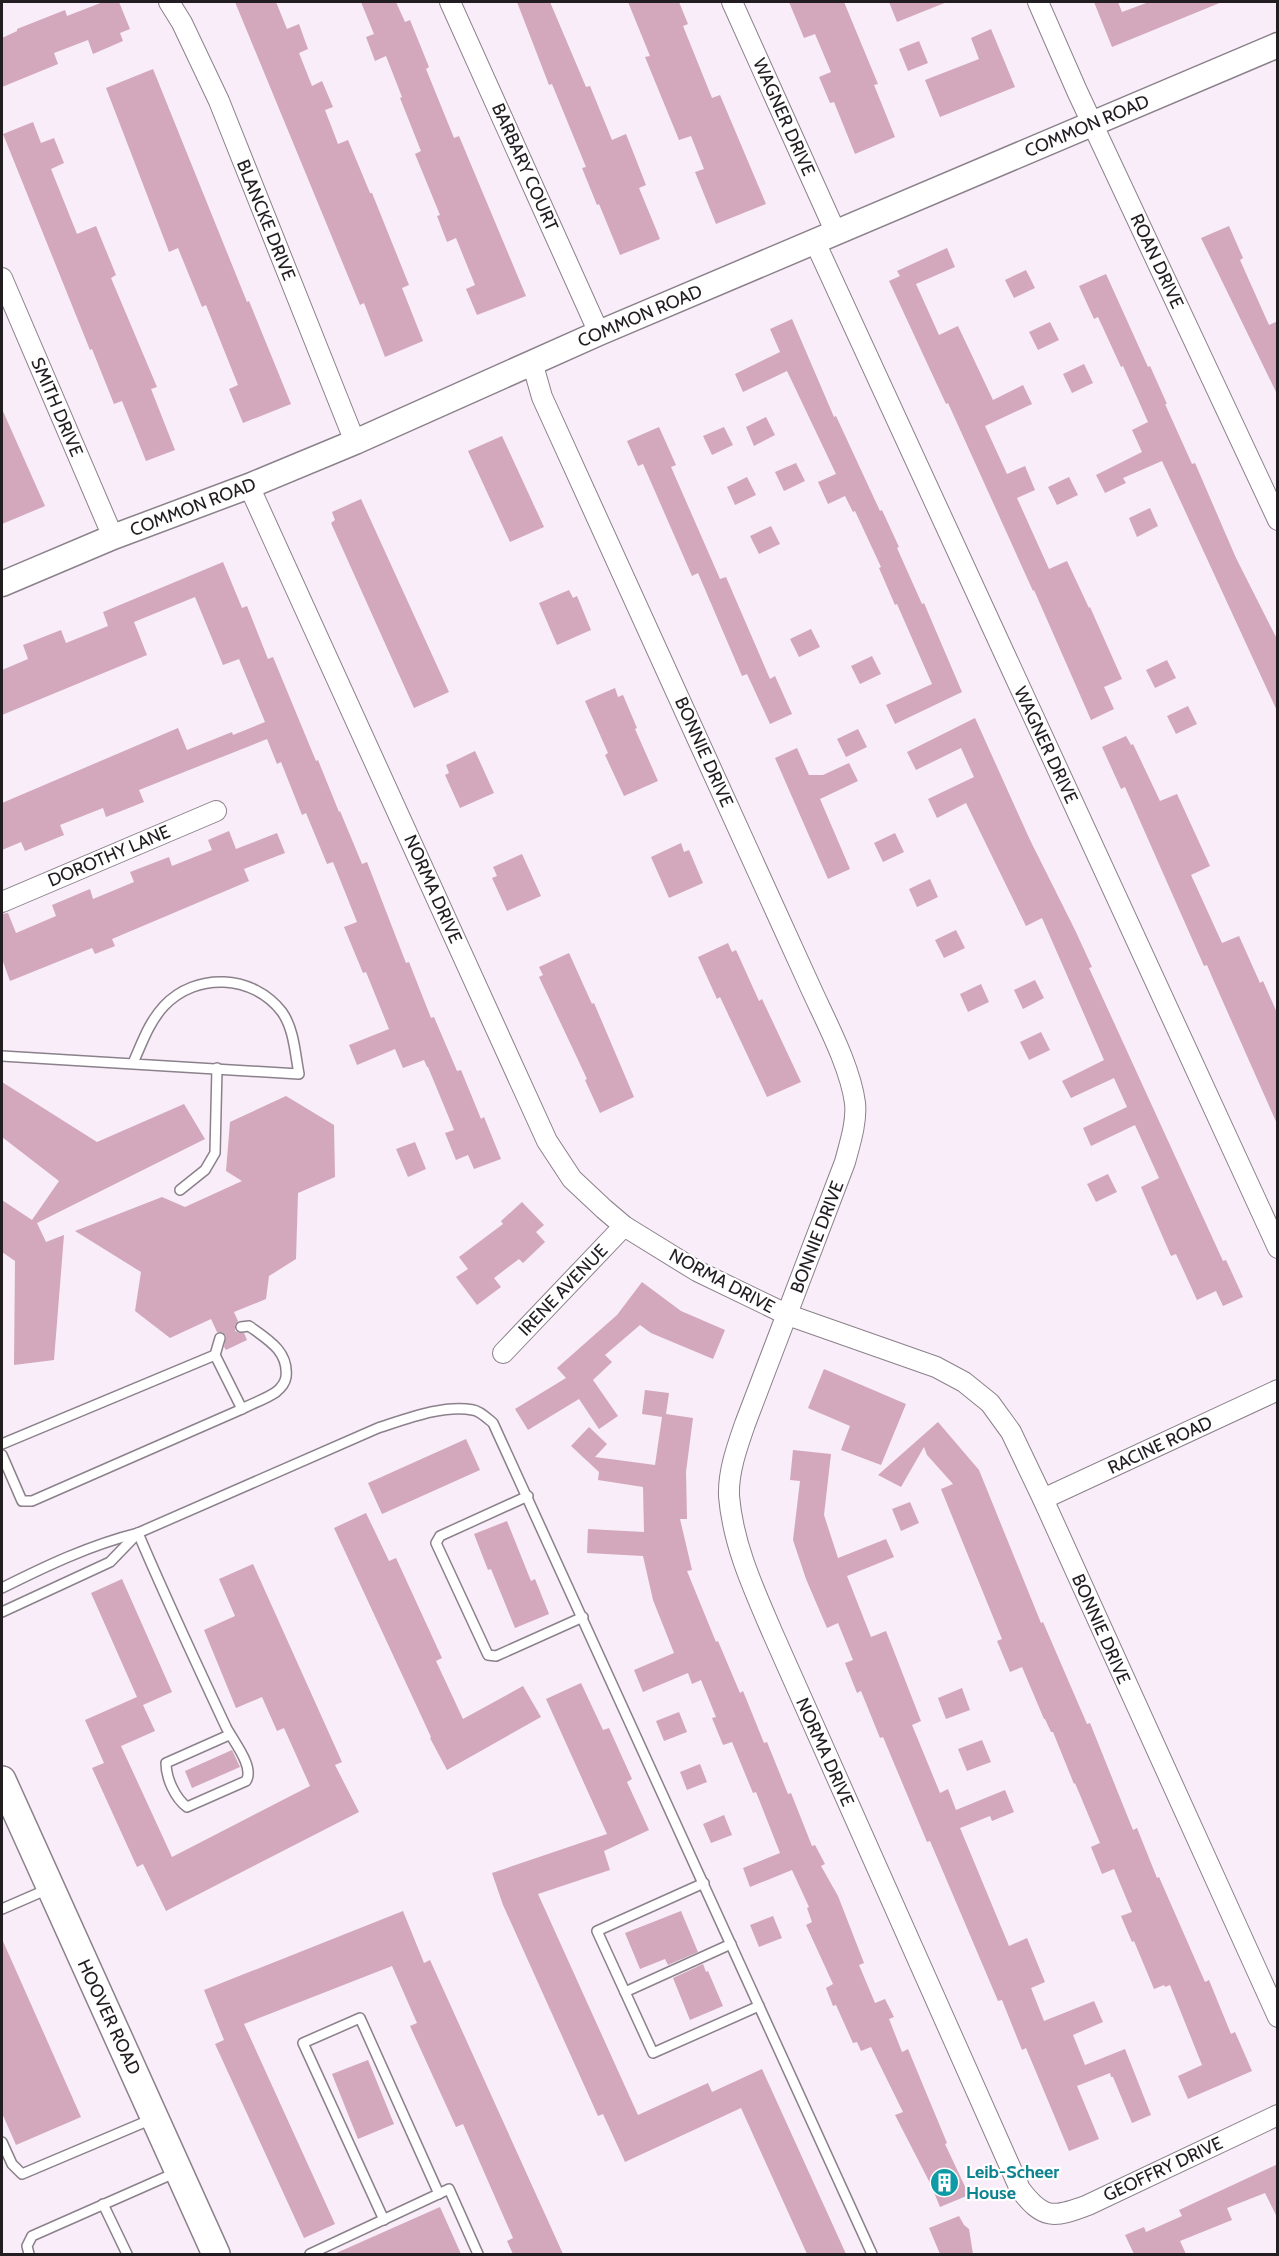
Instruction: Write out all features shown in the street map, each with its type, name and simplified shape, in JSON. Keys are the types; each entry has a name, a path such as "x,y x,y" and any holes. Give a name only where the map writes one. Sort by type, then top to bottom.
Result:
{"main road":[{"name":"HOOVER ROAD","path":"2,1780 156,2118 215,2254"}],"street":[{"name":"BLANCKE DRIVE","path":"169,2 182,23 219,101 355,442"},
{"name":"BARBARY COURT","path":"450,2 599,333"},
{"name":"WAGNER DRIVE","path":"732,2 825,237 1278,1248"},
{"name":"ROAN DRIVE","path":"1038,2 1278,520"},
{"name":"COMMON ROAD","path":"2,584 113,537 249,486 355,442 599,333 1278,45"},
{"name":"SMITH DRIVE","path":"2,278 113,537"},
{"name":"BONNIE DRIVE","path":"532,362 542,397 849,1076 855,1104 853,1132 845,1162 788,1315 936,1367 964,1382 990,1403 1011,1432 1278,2017"},
{"name":"NORMA DRIVE","path":"249,486 547,1141 572,1179 624,1226 697,1271 788,1315 745,1424 731,1473 729,1495 740,1551 778,1645 1020,2189 1029,2201 1046,2214"},
{"name":"DOROTHY LANE","path":"2,902 216,811"},
{"name":"IRENE AVENUE","path":"502,1353 624,1226"},
{"name":"RACINE ROAD","path":"1043,1499 1278,1390"},
{"name":"GEOFFRY DRIVE","path":"1046,2214 1064,2214 1088,2205 1278,2115"}],"lane":[{"path":"2,1056 299,1074 291,1029 281,1012 260,992 243,984 207,982 192,985 166,1004 153,1019 133,1063"},
{"path":"180,1190 205,1170 215,1153 217,1068"},
{"path":"2,1455 22,1501 32,1501 277,1392 285,1382 286,1371 283,1356 278,1347 249,1326 241,1327"},
{"path":"220,1338 214,1355 242,1409"},
{"path":"2,1444 214,1355"},
{"path":"2,1588 105,1541 138,1533 378,1428 415,1415 452,1409 475,1410 493,1422 872,2254"},
{"path":"528,1496 440,1536 436,1543 488,1655 496,1656 583,1617"},
{"path":"2,1612 110,1562 138,1533"},
{"path":"138,1533 229,1735 249,1768 246,1781 187,1807 181,1803 166,1772 166,1763 229,1735"},
{"path":"704,1883 597,1931 653,2053 759,2006"},
{"path":"2,1909 50,1888"},
{"path":"625,1992 731,1944"},
{"path":"384,2220 303,2043 360,2018 439,2194"},
{"path":"2,2142 12,2164 22,2174 156,2118"},
{"path":"29,2254 27,2246 32,2236 179,2171"},
{"path":"310,2254 323,2252 449,2189 478,2254"},
{"path":"103,2204 127,2254"}],"building":[{"path":"103,2 119,2 130,29 120,33 123,41 93,54 88,40 54,53 58,64 2,87 2,38 17,29 65,10 67,16"},
{"path":"235,2 276,2 287,29 299,24 308,49 299,53 312,86 322,81 333,107 325,110 338,144 348,140 370,193 372,193 409,285 402,288 423,341 385,357 364,303 360,305"},
{"path":"361,2 396,2 405,22 410,20 429,67 426,69 454,138 459,136 526,296 477,315 466,289 475,285 456,238 447,242 437,216 440,215 415,154 421,151 386,56 375,61 366,37 374,34"},
{"path":"517,2 550,2 586,87 590,86 612,140 626,134 646,185 639,188 660,239 620,255 599,204 597,205 582,168 586,167 552,84 549,85"},
{"path":"628,2 679,2 688,24 683,26 712,98 720,95 766,204 716,224 695,172 704,169 691,136 679,140 645,57 650,56"},
{"path":"789,2 844,2 878,84 874,85 895,137 855,154 834,102 830,103 819,77 831,72 815,34 804,38"},
{"path":"889,2 947,2 897,22"},
{"path":"1094,2 1118,2 1122,12 1149,2 1222,2 1112,47"},
{"path":"991,29 1015,87 940,117 925,80 979,59 971,38"},
{"path":"919,41 928,63 908,71 899,49"},
{"path":"153,69 247,302 249,301 291,404 243,423 229,389 238,385 206,305 202,307 178,248 169,252 106,88"},
{"path":"33,122 41,143 54,138 64,163 51,169 77,234 96,226 116,275 111,278 157,387 151,389 175,450 146,461 122,401 114,404 92,349 90,350 3,134"},
{"path":"1229,226 1243,258 1240,260 1269,325 1278,321 1278,396 1201,238"},
{"path":"947,248 955,267 916,284 939,335 958,326 993,400 1023,385 1032,404 985,426 1007,474 1025,466 1035,490 1017,498 1049,569 1067,561 1122,679 1104,687 1114,709 1091,720 948,403 946,404 889,281 900,276 897,271"},
{"path":"1026,270 1035,288 1014,298 1005,280"},
{"path":"1106,274 1148,367 1150,366 1192,464 1195,463 1236,558 1278,641 1278,713 1162,461 1123,478 1126,483 1105,493 1096,475 1142,452 1132,430 1148,422 1123,366 1121,367 1098,317 1094,319 1079,286"},
{"path":"792,319 834,417 836,416 899,547 897,548 922,604 924,603 962,692 895,724 886,705 932,684 897,604 895,605 879,568 881,567 855,511 853,512 845,496 828,504 818,482 836,474 787,371 743,392 735,374 780,352 770,329"},
{"path":"1050,322 1059,340 1038,350 1029,332"},
{"path":"1084,364 1093,383 1072,393 1063,374"},
{"path":"2,409 45,506 2,524"},
{"path":"766,417 775,435 754,446 746,427"},
{"path":"659,427 676,465 671,467 720,579 726,577 770,679 775,676 792,714 770,724 747,674 742,676 698,573 692,576 643,464 638,466 627,441"},
{"path":"724,427 733,445 712,455 703,436"},
{"path":"502,436 544,527 510,542 468,451"},
{"path":"796,463 805,481 784,491 775,472"},
{"path":"747,477 756,495 735,505 727,487"},
{"path":"1069,477 1078,495 1057,505 1048,487"},
{"path":"361,499 449,692 414,708 331,523 335,520 332,512"},
{"path":"1150,508 1158,526 1137,537 1129,518"},
{"path":"771,526 780,544 759,554 750,536"},
{"path":"223,562 242,608 247,606 268,659 273,657 362,864 367,862 406,963 409,962 431,1018 434,1017 457,1071 461,1070 481,1119 484,1117 501,1159 474,1169 468,1155 456,1160 445,1133 454,1130 424,1060 403,1068 395,1049 357,1065 349,1045 389,1029 366,972 363,973 344,927 357,922 333,862 327,864 306,813 302,815 281,762 277,764 267,739 139,790 144,802 106,817 103,808 60,825 64,835 25,851 21,842 2,850 2,803 178,728 187,750 265,722 239,659 223,665 195,597 134,622 147,655 2,715 2,670 28,659 23,645 61,630 66,643 108,626 103,612"},
{"path":"569,590 573,598 577,596 591,630 557,645 539,603"},
{"path":"811,629 820,647 799,657 790,639"},
{"path":"872,656 881,674 860,684 851,666"},
{"path":"1167,660 1176,678 1155,688 1146,670"},
{"path":"615,688 618,697 623,695 658,781 624,796 605,755 608,753 585,701"},
{"path":"1188,706 1197,724 1176,734 1167,716"},
{"path":"975,718 1030,840 1092,967 1089,968 1223,1261 1226,1260 1243,1297 1223,1306 1216,1291 1197,1300 1176,1254 1171,1256 1141,1187 1159,1178 1135,1125 1091,1146 1083,1128 1127,1107 1114,1078 1071,1098 1062,1081 1104,1060 1042,918 1026,926 966,803 937,818 928,799 974,777 961,748 916,770 907,752"},
{"path":"858,729 867,747 846,757 837,739"},
{"path":"1126,736 1131,745 1133,744 1160,801 1177,794 1210,866 1191,875 1222,943 1239,936 1260,983 1263,981 1278,1015 1278,1126 1125,787 1121,789 1102,747"},
{"path":"797,748 809,775 823,775 849,763 858,781 820,799 850,869 828,879 775,758"},
{"path":"475,751 494,793 460,808 445,775 449,773 446,765"},
{"path":"229,831 236,849 277,833 285,853 244,869 249,881 112,939 115,946 95,954 92,948 10,981 2,959 2,914 8,913 16,933 56,916 52,905 90,889 93,899 134,882 130,872 169,857 172,866 212,850 208,840"},
{"path":"895,833 904,852 883,862 874,843"},
{"path":"681,843 684,852 689,850 703,883 669,898 651,857"},
{"path":"522,854 541,896 507,911 492,878 497,876 493,867"},
{"path":"930,879 938,897 917,907 909,889"},
{"path":"956,930 965,948 944,958 935,940"},
{"path":"728,943 732,952 736,950 759,1001 762,999 801,1082 767,1097 720,997 717,999 698,957"},
{"path":"569,953 592,1004 594,1003 634,1097 600,1113 585,1080 587,1079 539,977 543,975 539,967"},
{"path":"1035,980 1044,998 1023,1009 1014,990"},
{"path":"981,984 989,1002 968,1012 960,994"},
{"path":"1041,1032 1050,1050 1029,1060 1020,1042"},
{"path":"2,1082 97,1142 184,1104 205,1139 37,1223 46,1242 64,1235 54,1360 14,1365 15,1261 2,1252 2,1200 32,1220 59,1181 2,1137"},
{"path":"286,1096 334,1125 335,1177 298,1193 296,1259 269,1276 266,1299 234,1312 238,1321 235,1331 244,1333 247,1340 226,1350 224,1347 226,1336 222,1332 217,1332 211,1319 170,1338 135,1311 141,1272 75,1231 162,1197 185,1207 242,1181 226,1171 230,1122"},
{"path":"415,1142 426,1169 408,1177 396,1149"},
{"path":"1108,1174 1117,1192 1096,1202 1087,1184"},
{"path":"522,1202 544,1225 536,1232 545,1242 523,1263 519,1259 494,1278 501,1287 477,1305 456,1277 468,1269 459,1257 503,1224 501,1221"},
{"path":"642,1282 681,1311 725,1330 713,1359 651,1333 640,1325 605,1355 612,1362 593,1380 618,1416 599,1429 579,1399 528,1430 515,1409 566,1378 557,1368 617,1315"},
{"path":"824,1369 906,1404 881,1465 841,1450 850,1426 808,1408"},
{"path":"645,1390 669,1393 666,1414 693,1418 686,1472 687,1519 680,1519 692,1570 687,1571 716,1642 718,1641 740,1693 743,1691 788,1794 791,1793 812,1846 815,1845 825,1864 821,1866 838,1896 864,1963 859,1965 875,2003 885,1999 894,2017 889,2019 902,2052 908,2049 947,2143 945,2144 969,2195 940,2207 895,2115 903,2112 871,2047 861,2051 857,2042 853,2043 836,2005 833,2006 826,1988 833,1984 806,1925 812,1922 807,1908 809,1907 792,1870 750,1887 743,1868 780,1853 756,1792 753,1793 732,1742 723,1745 712,1718 716,1717 701,1680 692,1684 688,1673 643,1692 634,1670 674,1653 653,1600 643,1556 587,1553 588,1529 644,1532 643,1487 598,1480 599,1472 571,1446 589,1427 607,1444 595,1457 655,1465 662,1417 642,1414"},
{"path":"938,1422 979,1470 1041,1623 1043,1622 1087,1724 1090,1723 1133,1830 1137,1828 1157,1878 1159,1877 1205,1982 1209,1980 1231,2034 1235,2032 1252,2071 1188,2099 1178,2076 1202,2065 1170,1985 1154,1989 1134,1941 1132,1942 1121,1916 1132,1912 1114,1869 1102,1874 1091,1847 1100,1843 1053,1732 1044,1719 1022,1667 1010,1672 997,1641 1002,1639 941,1489 953,1484 927,1455 924,1447 901,1487 878,1475"},
{"path":"466,1439 480,1470 382,1514 368,1483"},
{"path":"793,1450 831,1454 824,1515 838,1558 886,1539 894,1557 847,1576 871,1637 886,1631 921,1721 912,1725 940,1793 948,1789 956,1810 1005,1790 1014,1812 992,1821 990,1816 960,1828 1009,1946 1027,1938 1045,1982 1031,1988 1044,2021 1094,2001 1103,2022 1073,2035 1085,2065 1125,2049 1151,2115 1132,2123 1110,2073 1077,2086 1099,2139 1069,2151 1026,2048 1022,2050 1002,2000 998,2001 883,1737 880,1738 861,1691 857,1693 845,1663 853,1660 838,1623 827,1628 806,1579 793,1540 800,1481 790,1480"},
{"path":"910,1502 919,1523 901,1531 892,1509"},
{"path":"366,1513 389,1561 396,1558 442,1658 436,1661 463,1719 523,1686 541,1717 447,1770 430,1738 334,1528"},
{"path":"507,1521 531,1581 535,1579 549,1614 515,1628 474,1534"},
{"path":"253,1564 342,1762 335,1765 359,1812 166,1911 143,1864 137,1867 92,1768 104,1763 85,1720 137,1697 91,1593 122,1579 172,1692 143,1705 155,1731 121,1746 172,1857 310,1786 284,1728 277,1731 262,1697 236,1708 204,1630 235,1616 219,1579"},
{"path":"581,1683 603,1730 609,1728 632,1779 627,1782 649,1830 604,1851 610,1870 538,1894 638,2115 708,2083 712,2092 762,2069 846,2254 807,2254 741,2108 625,2162 603,2114 598,2116 503,1905 492,1873 607,1834 546,1699"},
{"path":"962,1688 970,1710 946,1719 938,1698"},
{"path":"679,1712 687,1732 664,1741 656,1721"},
{"path":"982,1740 991,1762 967,1771 958,1749"},
{"path":"232,1750 240,1767 192,1788 185,1771"},
{"path":"700,1764 707,1782 687,1790 680,1772"},
{"path":"724,1815 732,1835 711,1843 703,1824"},
{"path":"403,1911 424,1963 430,1960 563,2254 513,2254 507,2241 513,2238 463,2124 456,2127 410,2026 417,2023 392,1966 244,2024 335,2224 304,2238 215,2044 224,2040 204,1990"},
{"path":"681,1911 698,1952 668,1965 665,1959 640,1969 625,1933"},
{"path":"773,1916 782,1938 759,1947 750,1925"},
{"path":"2,1939 81,2117 16,2145 2,2113"},
{"path":"703,1964 723,2006 690,2020 673,1978"},
{"path":"368,2060 394,2124 358,2139 332,2074"},
{"path":"1278,2164 1278,2219 1265,2193 1227,2208 1232,2220 1180,2241 1186,2254 1134,2254 1125,2235 1144,2227 1146,2232 1182,2216 1179,2210"},
{"path":"440,2207 461,2254 334,2254"},
{"path":"959,2216 969,2229 973,2254 940,2254 929,2228"}],"place":[{"name":"Leib-Scheer House","path":"945,2182"}]}
